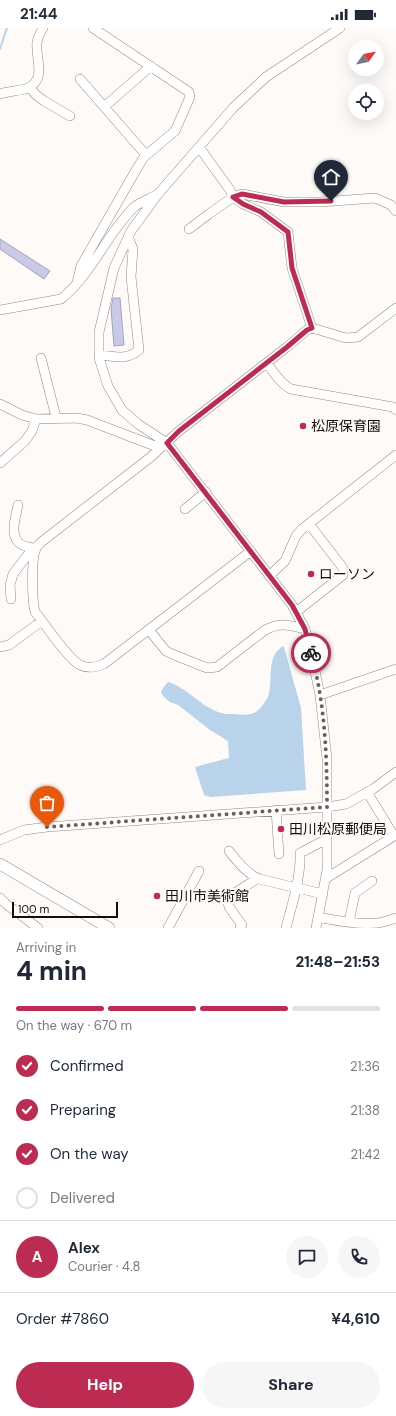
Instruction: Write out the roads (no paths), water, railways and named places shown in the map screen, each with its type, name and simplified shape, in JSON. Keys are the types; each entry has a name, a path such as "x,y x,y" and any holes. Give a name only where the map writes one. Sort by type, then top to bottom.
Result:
{"main road":[{"path":"1,866 109,928"}],"street":[{"path":"0,94 9,91 26,89 30,87 38,78 40,69 37,43 38,36 43,28"},
{"path":"77,283 81,266 136,170 146,155 175,131 190,97 189,92 151,66 108,32 93,28"},
{"path":"316,928 325,879 327,839 327,758 320,695 314,662 305,629 292,605 167,443 138,424 122,410 108,386 99,355 99,332 114,268 128,237 158,194 233,108 266,77 340,28"},
{"path":"104,107 151,66"},
{"path":"80,80 146,155"},
{"path":"30,87 35,94 44,101 70,116"},
{"path":"199,148 230,190 233,197 243,204 261,212 288,232 292,268 312,328"},
{"path":"0,310 61,299 69,293 89,268 105,243 129,212 141,203 158,194"},
{"path":"189,229 233,197 242,194 284,202 320,202 375,198 391,205 396,210"},
{"path":"99,355 118,357 132,356 139,350 131,277 133,249 128,237"},
{"path":"11,599 10,585 13,574 34,548 152,456 179,431 307,330 312,328 346,338 352,338 358,336 395,311"},
{"path":"41,358 56,418"},
{"path":"267,363 282,382 287,387 292,389 393,407 396,410"},
{"path":"0,404 22,415 36,419 77,418 87,420 155,446 167,443"},
{"path":"0,463 25,440 32,431 36,419"},
{"path":"270,576 285,560 296,536 396,455"},
{"path":"185,510 206,492"},
{"path":"18,505 14,532 18,542 25,546 34,548"},
{"path":"296,612 343,575 343,568 309,524"},
{"path":"34,548 33,603 35,612 72,660 81,666 88,668 104,664 251,551"},
{"path":"0,647 9,645 42,621"},
{"path":"149,630 166,651 207,668 217,667 265,630 274,625 291,625 305,629"},
{"path":"320,695 396,669"},
{"path":"0,840 24,830 47,827 327,807 346,804 367,792 396,772"},
{"path":"325,879 394,836 367,792"},
{"path":"276,810 279,854"},
{"path":"286,928 296,887 300,853 327,839"},
{"path":"229,851 246,870 258,878 323,894"},
{"path":"168,928 199,871"},
{"path":"240,928 242,925 229,906 227,898 258,878"},
{"path":"349,922 355,893 372,882"},
{"path":"0,898 38,928"},
{"path":"318,917 349,922 378,923 386,925 396,918"}],"water":[{"path":"283,646 301,708 306,790 211,797 204,795 195,767 229,758 228,741 210,730 178,705 170,702 161,692 163,688 168,682 176,685 213,710 221,713 242,715 254,713 268,698 272,662 277,651"}],"waterway":[{"path":"0,49 7,28"}],"place":[{"name":"松原保育園","path":"303,426"},
{"name":"ローソン","path":"311,574"},
{"name":"田川松原郵便局","path":"281,829"},
{"name":"田川市美術館","path":"157,896"}]}
